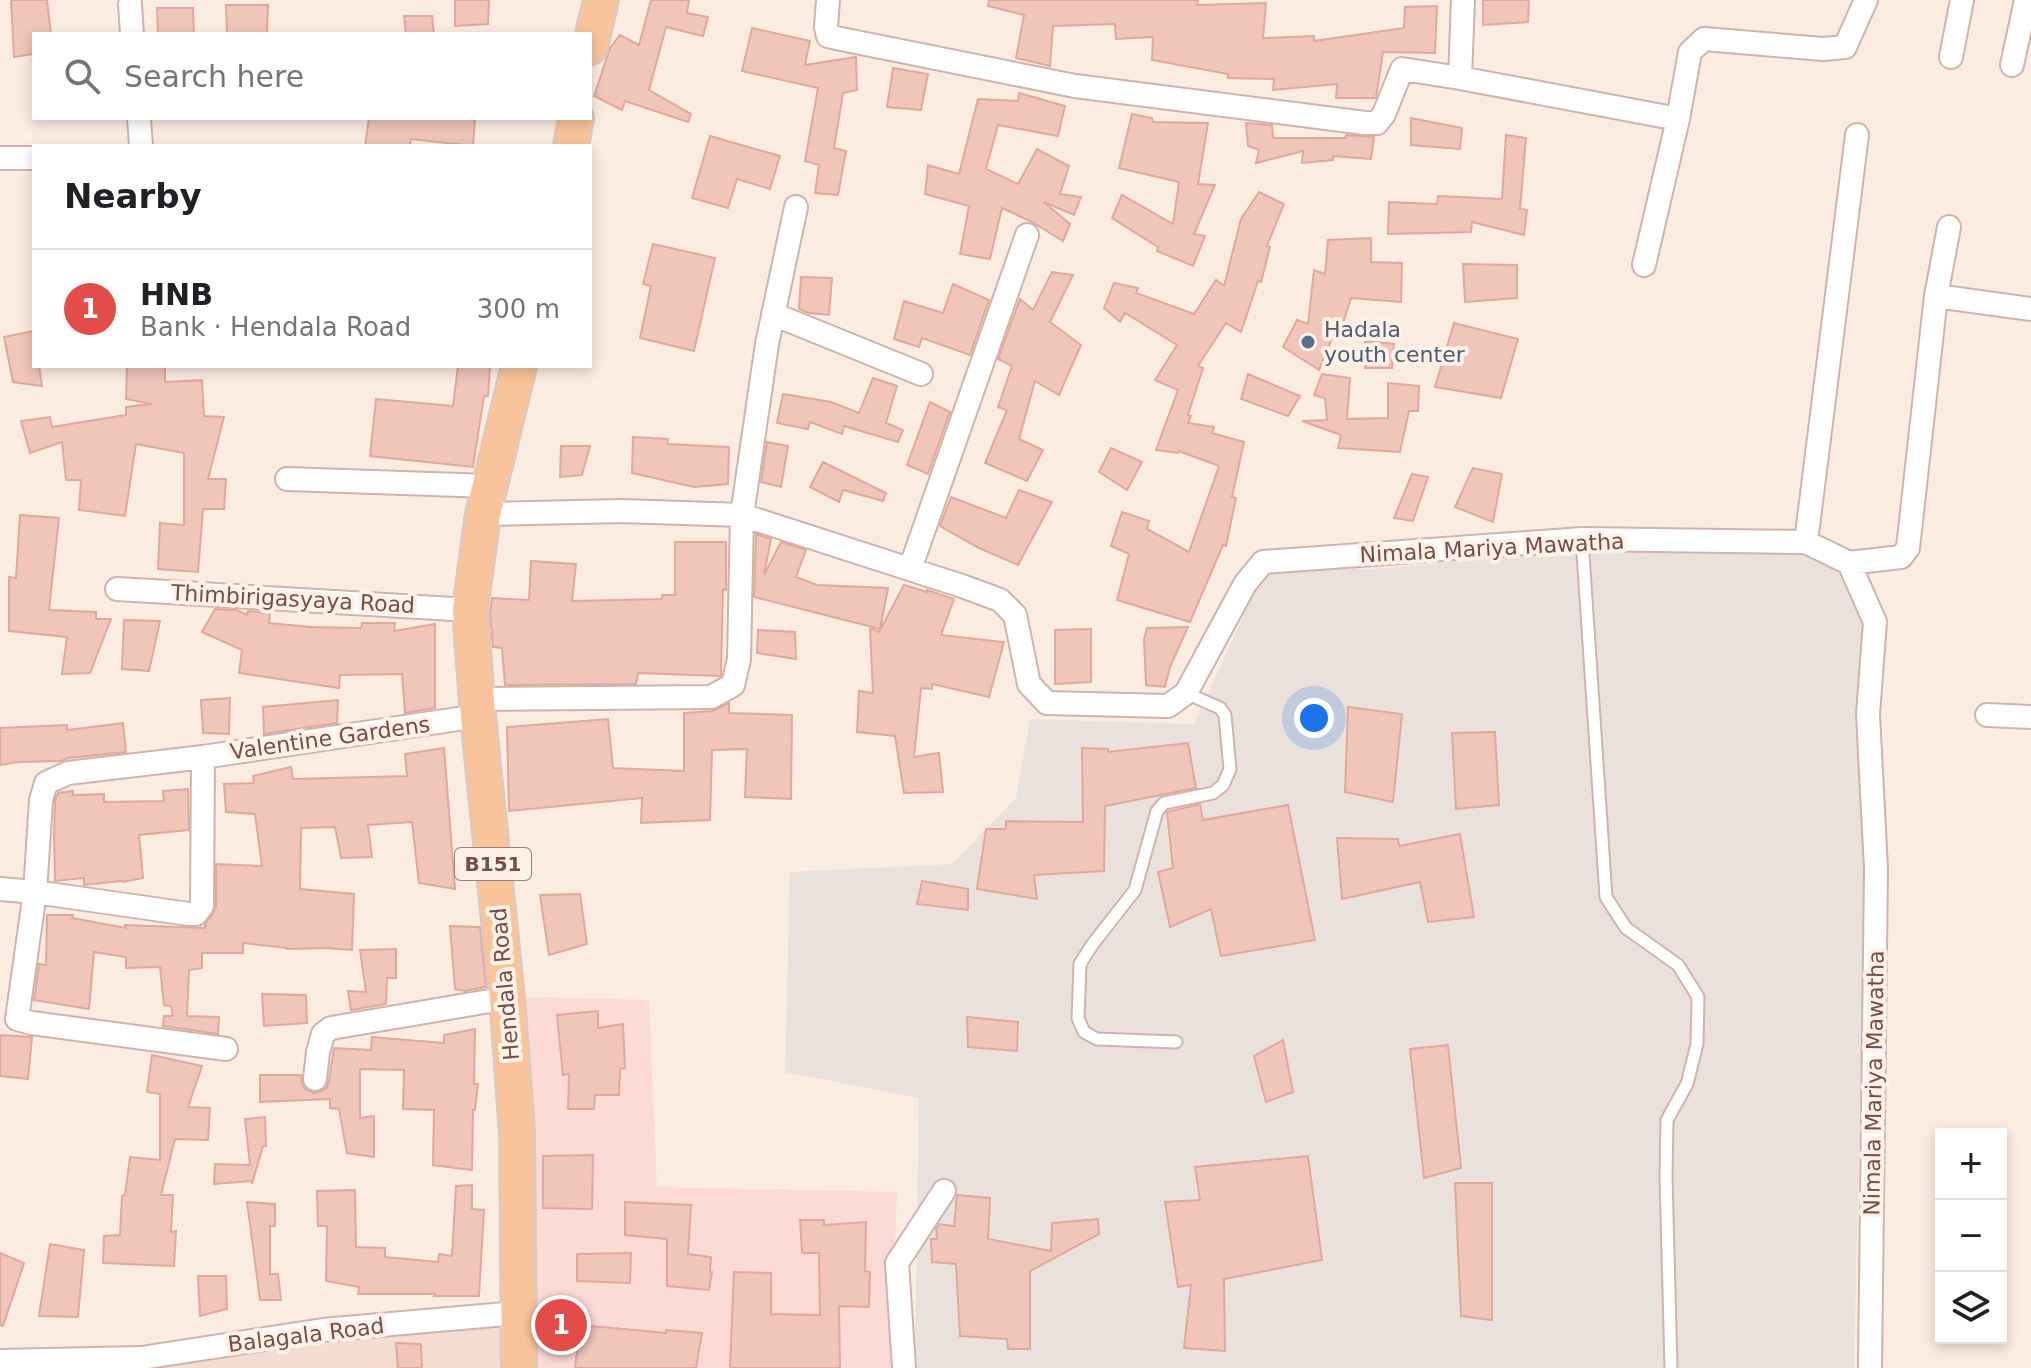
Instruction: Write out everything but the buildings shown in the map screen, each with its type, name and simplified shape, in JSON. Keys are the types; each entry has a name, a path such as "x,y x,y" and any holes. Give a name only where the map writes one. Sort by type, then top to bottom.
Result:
{"main road":[{"path":"592,38 601,0"},
{"path":"571,144 576,120"},
{"name":"Hendala Road","path":"519,368 486,500 470,610 517,1132 519,1368"}],"street":[{"path":"828,0 828,36 1075,86 1377,123 1384,114 1402,69 1678,119"},
{"path":"1460,78 1463,0"},
{"path":"1644,265 1678,119 1690,52 1704,39 1823,49 1845,47 1866,0"},
{"path":"1951,57 1962,0"},
{"path":"2012,65 2026,0"},
{"path":"130,4 132,32"},
{"path":"139,120 141,144"},
{"path":"1806,542 1857,135"},
{"path":"0,158 32,158"},
{"path":"742,515 767,344 796,207"},
{"path":"1849,563 1901,557 1908,548 1936,296 1949,227"},
{"path":"910,569 1027,235"},
{"path":"1936,296 2031,309"},
{"path":"773,314 921,374"},
{"path":"287,479 622,511 742,515 1000,600 1015,615 1029,684 1047,703 1168,706 1186,693"},
{"name":"Valentine Gardens","path":"0,889 196,914 202,906 203,757 477,707 711,697 733,685 739,659 742,515"},
{"name":"Nimala Mariya Mawatha","path":"1186,693 1245,584 1263,562 1582,539 1806,542 1849,563 1875,622 1868,714 1876,869 1870,1368"},
{"name":"Thimbirigasyaya Road","path":"117,589 470,610"},
{"path":"1987,715 2031,717"},
{"path":"203,757 68,773 46,783 41,800 35,892 9,1017 32,1023 226,1049"},
{"path":"315,1079 323,1034 331,1028 507,998"},
{"path":"904,1368 897,1263 944,1191"},
{"name":"Balagala Road","path":"0,1361 141,1358 323,1330 517,1313"}],"lane":[{"path":"1582,539 1606,897 1626,928 1678,965 1698,997 1697,1044 1687,1084 1667,1120 1671,1368"},
{"path":"1176,1042 1097,1039 1084,1032 1078,1018 1080,964 1135,890 1157,811 1164,803 1213,793 1223,785 1230,769 1225,715 1220,708 1186,693"}],"shaded area":[{"path":"1583,551 1804,554 1840,570 1856,584 1863,623 1856,714 1865,869 1854,1368 915,1368 919,1098 785,1072 790,872 952,864 1016,798 1030,719 1194,724 1255,590 1269,573 1296,567 1371,569"},
{"path":"522,997 649,1000 657,1187 897,1192 891,1368 534,1368"},
{"path":"512,1320 514,1368 0,1368 324,1337"}],"place":[{"name":"Hadala youth center","path":"1308,342"},
{"name":"HNB","path":"561,1325"}]}
